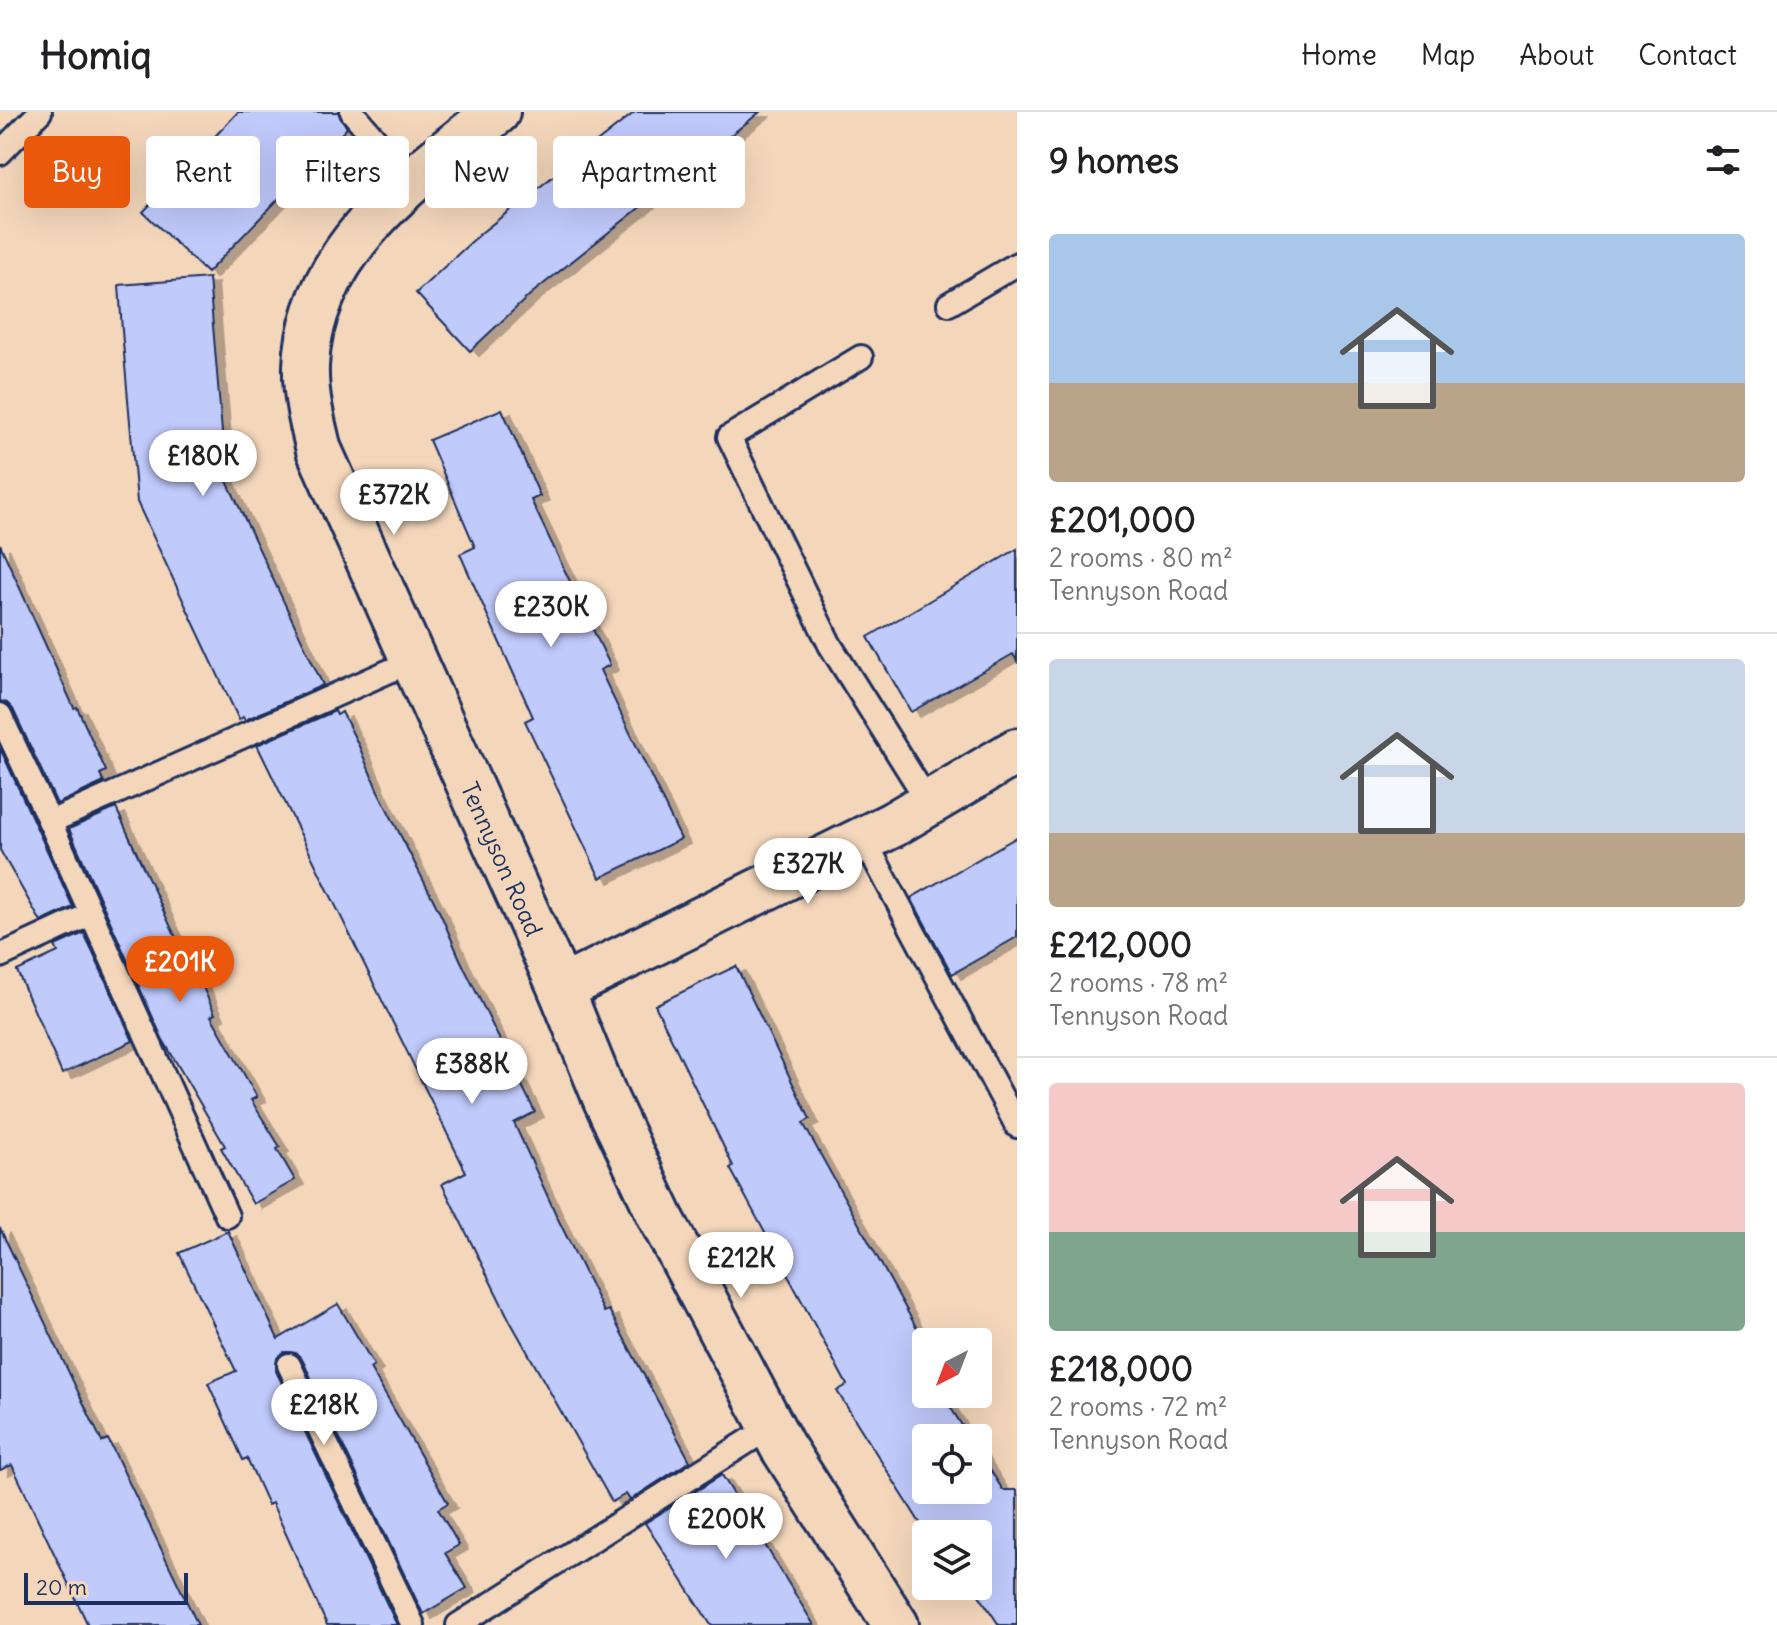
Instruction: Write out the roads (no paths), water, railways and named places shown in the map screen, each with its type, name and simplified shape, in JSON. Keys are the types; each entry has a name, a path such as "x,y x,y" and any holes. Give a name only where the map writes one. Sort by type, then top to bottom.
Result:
{"street":[{"name":"Tennyson Road","path":"497,112 411,181 351,245 329,279 311,325 306,366 308,405 319,450 661,1218 772,1426 896,1625"},
{"path":"561,989 864,839 1017,751"}],"lane":[{"path":"0,153 40,112"},
{"path":"352,112 411,181"},
{"path":"949,304 1017,264"},
{"path":"861,357 729,437 830,645 929,803"},
{"path":"50,822 412,661"},
{"path":"0,715 227,1216"},
{"path":"864,839 1017,1126"},
{"path":"0,956 91,914"},
{"path":"289,1365 413,1625"},
{"path":"458,1625 772,1426"}]}
